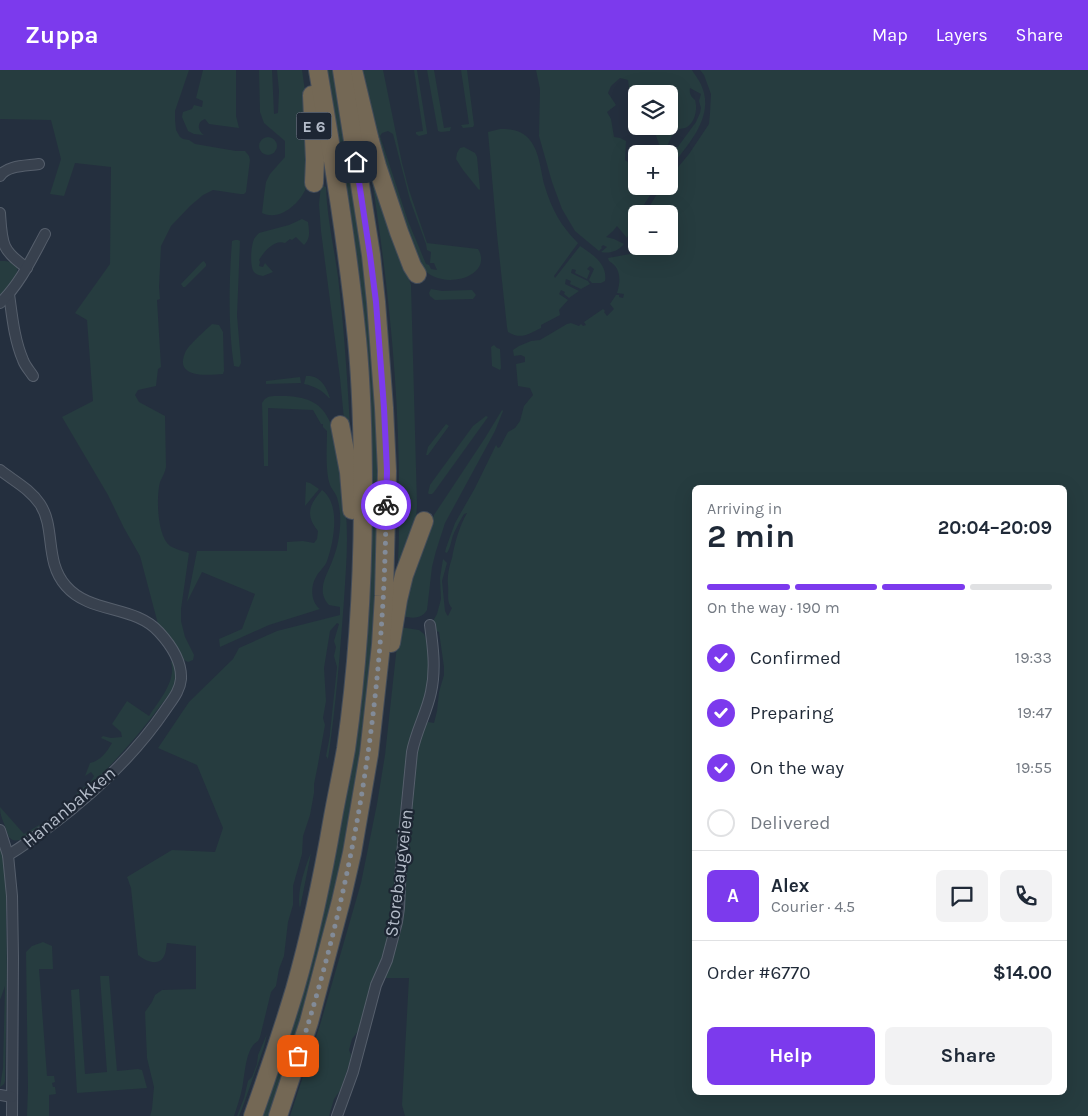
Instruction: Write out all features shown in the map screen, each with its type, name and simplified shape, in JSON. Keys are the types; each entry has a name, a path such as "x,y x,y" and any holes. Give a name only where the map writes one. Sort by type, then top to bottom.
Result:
{"highway":[{"name":"E 6","path":"314,183 312,91 317,70"},
{"name":"E 6","path":"253,1116 295,988 327,853 345,750 353,690 360,611 363,533 363,450 357,340 340,199 317,70"},
{"name":"E 6","path":"278,1116 310,1022 352,853 369,754 383,615 387,471 384,408 372,264 342,70"},
{"path":"353,70 377,166 412,266 417,274"},
{"name":"E 6","path":"340,425 352,497 352,595 360,611"},
{"name":"E 6","path":"375,700 386,681 398,600 404,575 424,521"}],"street":[{"path":"0,176 1,173 8,169 39,164"},
{"path":"0,213 2,237 6,249 14,259 27,268"},
{"path":"0,303 10,294 27,268 45,234"},
{"path":"10,294 11,311 19,348 26,365 34,376"},
{"name":"Hananbakken","path":"1,474 26,488 40,505 47,520 53,562 58,576 66,586 84,600 146,621 158,630 177,658 181,675 178,692 158,720 115,770 61,818 8,855"},
{"name":"Storebaugveien","path":"337,1116 353,1072 376,985 387,960 397,922 412,752 415,738 432,691 434,659 430,624"},
{"path":"0,830 8,855 12,896 12,1116"},
{"path":"0,1095 12,1096"}],"green space":[{"path":"0,70 189,70 175,111 176,130 180,137 195,144 245,151 249,156 246,192 240,194 213,190 203,195 171,226 161,246 160,299 157,300 161,367 158,369 156,386 138,390 135,395 139,402 165,416 166,467 160,482 158,506 162,534 166,541 170,546 189,553 181,609 181,621 185,637 194,655 193,660 188,662 184,660 169,636 158,624 140,556 108,495 62,417 93,401 87,320 75,313 110,264 111,167 75,163 64,196 50,194 61,159 51,120 0,119"},
{"path":"203,70 236,70 236,116 239,128 209,124 205,119 199,124 200,131 204,135 188,131 182,117 183,112 192,109 194,105 202,107 203,101 196,98"},
{"path":"259,70 272,70 274,114 278,113 279,91 277,70 302,70 308,112 307,186 295,204 283,213 276,215 262,213 264,196 266,182 270,174 285,157 285,141 264,123 260,112"},
{"path":"327,70 334,70 362,244 368,294 378,445 377,583 364,720 342,855 321,947 294,1044 269,1116 262,1116 305,983 337,847 356,738 371,564 372,442 365,324 356,251"},
{"path":"359,70 383,70 402,163 427,243 478,249 481,259 479,267 472,274 451,280 440,279 429,274 421,266 383,166","holes":["388,131 393,134 410,200 427,250 431,252 430,263 434,263 437,270 431,269 426,264 408,221 380,136"]},
{"path":"414,70 417,70 427,132 427,134 419,136 416,132 423,131"},
{"path":"427,70 434,70 444,128 451,127 450,131 438,131"},
{"path":"461,70 467,70 473,127 463,128 461,125 469,124"},
{"path":"536,70 692,70 701,85 705,99 702,121 690,142 678,157 678,147 696,122 700,113 699,101 701,94 690,88 692,98 696,104 696,112 688,126 678,129 678,85 629,85 628,80 620,78 611,86 608,93 616,105 607,112 611,119 614,137 626,141 625,160 628,162 628,195 650,195 644,205 628,205 627,238 617,226 606,237 624,244 614,251 608,253 601,252 607,247 603,245 599,251 575,231 562,209 539,136 540,89"},
{"path":"700,70 1088,70 1088,1116 405,1116 402,1105 409,978 385,978 403,920 402,899 415,749 428,722 434,723 444,675 439,632 434,630 433,621 441,599 440,578 443,559 447,563 442,581 445,611 448,616 452,608 448,600 448,572 458,535 467,513 464,514 454,533 447,553 445,552 446,548 455,523 496,445 498,448 500,447 508,432 515,428 520,421 524,406 533,395 530,388 518,386 516,364 525,362 525,357 521,355 514,356 513,350 531,341 540,340 567,324 586,325 584,322 603,309 607,316 614,309 610,304 616,295 623,298 624,294 617,293 619,283 618,271 608,258 628,254 678,255 678,205 650,205 656,195 678,195 678,167 709,124 711,94 704,75"},
{"path":"500,129 520,132 531,141 537,153 545,187 554,210 562,224 578,243 554,276 555,278 580,246 598,260 604,269 605,275 605,281 592,283 589,280 594,269 590,266 587,269 590,271 587,279 575,273 576,270 572,269 571,273 588,281 590,284 581,289 570,284 571,281 566,279 565,284 579,291 569,298 561,290 559,294 568,300 559,310 560,315 541,325 541,328 521,336 508,332 497,235 488,132"},
{"path":"656,135 673,135 668,145 659,145"},
{"path":"264,137 272,137 277,142 275,153 264,155 259,150 259,142"},
{"path":"464,147 475,153 477,157 479,190 456,159 460,148"},
{"path":"370,167 411,285 417,505 416,519 397,576 399,465 395,379 387,294"},
{"path":"321,185 326,187 329,221 338,277 350,433 344,419 321,231 319,204"},
{"path":"302,219 308,222 309,231 308,240 304,245 296,237 285,243 281,242 273,245 259,260 259,266 263,267 265,263 273,272 263,276 255,273 251,257 253,242 256,236 259,233 289,225"},
{"path":"232,241 240,241 237,316 241,363 239,367 234,366 230,320 231,256"},
{"path":"0,261 10,262 16,265 17,269 13,281 0,298"},
{"path":"204,261 206,266 183,287 181,284"},
{"path":"431,289 442,291 472,290 476,295 473,299 435,300 430,296"},
{"path":"212,324 219,325 223,332 223,374 195,374 184,367 185,353 193,342"},
{"path":"494,345 500,349 500,370 492,366 491,347"},
{"path":"306,376 319,379 327,389 330,398 318,389 304,384"},
{"path":"300,377 301,383 266,384 266,381"},
{"path":"273,396 299,397 316,404 329,419 336,439 344,491 347,528 346,576 338,680 328,759 326,756 337,667 334,656 336,647 334,641 339,624 337,623 330,631 324,668 326,701 323,718 325,725 310,815 303,836 302,854 293,886 293,905 288,922 284,956 276,986 271,992 260,1037 250,1050 248,1056 242,1089 234,1116 150,1116 154,1087 147,1058 145,1012 155,995 162,990 196,989 196,946 167,943 164,956 155,962 148,961 138,955 131,888 127,877 172,850 215,852 223,828 197,765 158,748 189,702 233,659 239,648 277,631 340,615 340,607 329,605 323,594 324,582 334,556 340,531 340,510 327,472 327,431 313,410 268,408 268,466 264,466 262,403 268,397"},
{"path":"502,410 495,431 445,523 432,567 427,610 419,617 401,616 405,594 434,515"},
{"path":"486,416 488,417 434,492 429,494 430,485 473,426"},
{"path":"446,424 449,426 428,455 426,455 428,447"},
{"path":"306,482 319,489 305,506"},
{"path":"322,490 332,504 334,533 327,561 317,575 313,585 313,598 320,609 269,625 220,647 219,639 242,629 255,594 202,572 187,602 197,551 287,551 287,542 303,541 314,543 317,539 318,531 311,520 310,510 314,500"},
{"path":"399,627 419,630 424,634 430,648 431,675 420,716 409,745 394,915 386,947 369,989 359,1030 352,1039 349,1050 351,1055 350,1061 341,1089 334,1099 329,1116 290,1116 320,1025 361,883 385,755"},
{"path":"175,661 177,680 169,695 118,757 74,801 79,790 89,784 94,776 91,772 85,776 90,763 103,756 112,743 101,738 103,736 111,738 122,737 121,732 112,724 127,701 149,716 166,690 172,676 171,662"},
{"path":"0,807 24,834 46,821 23,839 13,840 9,837 1,816"},
{"path":"0,844 6,880 7,998 5,1081 0,1087 3,1068 5,986 0,1000"},
{"path":"311,853 300,908 300,888"},
{"path":"43,942 52,946 53,969 39,969 47,1076 54,1076 55,1082 52,1083 56,1094 49,1095 49,1116 27,1116 26,952 32,946"},
{"path":"100,976 109,976 117,1071 142,1070 147,1088 77,1093 71,990 79,989 85,1074 107,1072"},
{"path":"267,1034 242,1109 239,1116 237,1116 248,1081 252,1077 258,1055"}],"way so far":[{"path":"298,1056 310,1022 341,901 352,853 369,754 381,645 386,505"}],"route":[{"path":"356,162 376,302 384,408 387,471 386,505"}]}
